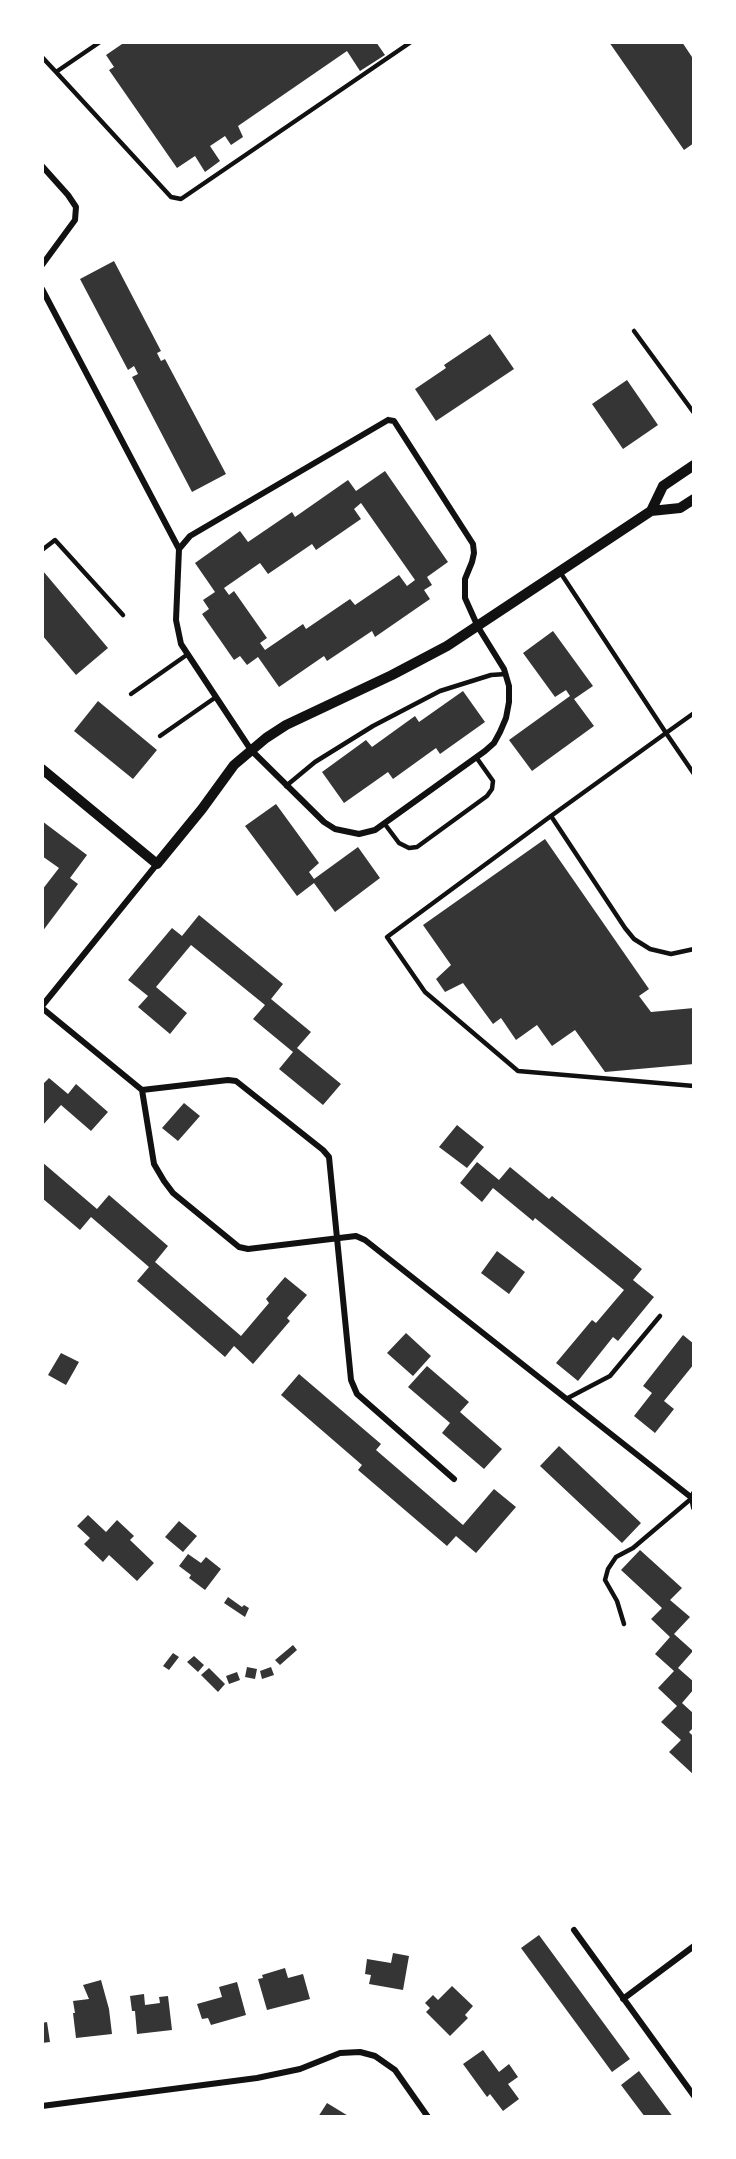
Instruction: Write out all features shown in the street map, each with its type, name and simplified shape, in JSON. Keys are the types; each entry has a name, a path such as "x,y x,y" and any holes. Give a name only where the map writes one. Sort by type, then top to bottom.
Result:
{"street":[{"path":"42,166 76,207 75,220 42,266"},
{"path":"42,289 179,549 176,620 181,644 251,750 286,786 324,822 335,829 359,834 375,830 494,743 506,718 509,686 506,674 478,627 465,598 465,579 474,553 473,544 394,421 388,420 190,536 179,549"},
{"path":"651,511 663,486 694,465"},
{"path":"694,499 680,508 651,511 478,627 392,675 286,725 251,750 234,765 202,809 42,1007 142,1090 154,1164 164,1181 173,1193 239,1247 248,1249 356,1236 365,1240 693,1496 694,1508"},
{"path":"42,769 158,864"},
{"path":"142,1090 228,1080 241,1084 329,1157 351,1380 357,1394 454,1479"},
{"path":"574,1930 694,2096"},
{"path":"623,1999 694,1946"},
{"path":"42,2106 257,2078 300,2069 340,2053 360,2052 375,2056 395,2070 428,2117"}],"lane":[{"path":"42,57 171,197 181,199 411,42"},
{"path":"56,72 97,43"},
{"path":"634,331 694,412"},
{"path":"42,550 55,540 123,615"},
{"path":"560,572 694,774"},
{"path":"131,694 188,654"},
{"path":"286,786 315,762 373,726 440,691 491,675 506,674"},
{"path":"160,736 216,697"},
{"path":"694,713 387,937 425,992 518,1071 694,1086"},
{"path":"384,823 399,843 409,848 417,847 487,796 492,789 492,781 476,758"},
{"path":"551,816 634,939 650,949 671,954 694,949"},
{"path":"566,1398 610,1376 660,1316"},
{"path":"624,1624 617,1601 605,1581 608,1569 616,1557 633,1548 693,1496"}],"building":[{"path":"125,42 376,42 385,55 360,71 347,51 238,126 243,137 231,145 225,136 210,146 220,161 205,172 195,156 177,168 109,70 114,67 106,55"},
{"path":"609,42 682,42 694,60 694,143 684,150"},
{"path":"114,261 161,351 157,353 161,361 165,359 226,474 192,492 132,377 138,374 134,366 128,370 80,279"},
{"path":"490,334 514,369 436,421 415,389 446,368 444,365"},
{"path":"627,380 658,425 623,449 592,404"},
{"path":"385,471 448,562 427,577 432,585 424,590 430,599 375,637 372,631 327,661 324,656 279,687 258,657 247,665 240,656 234,660 202,614 209,609 203,600 215,592 195,563 240,531 248,542 292,512 295,517 348,480 356,491","holes":["361,503 415,580 407,586 399,575 355,605 350,599 306,629 303,624 265,650 260,643 267,638 234,591 229,595 224,588 260,563 268,574 312,544 316,550 361,519 354,509"]},
{"path":"43,571 108,648 76,675 42,635"},
{"path":"553,631 593,686 574,699 594,726 532,771 509,740 570,696 566,690 555,697 523,653"},
{"path":"463,691 485,722 440,754 436,748 393,779 388,772 344,803 322,772 366,740 372,747 415,716 419,722"},
{"path":"98,701 157,750 133,779 74,731"},
{"path":"276,804 319,863 309,872 314,879 358,847 380,878 335,912 314,883 297,896 245,826"},
{"path":"42,821 87,855 70,878 78,884 42,932 42,890 59,868 42,856"},
{"path":"545,839 649,989 639,996 651,1012 694,1008 694,1064 605,1072 575,1030 552,1046 537,1025 516,1040 501,1018 493,1024 463,983 445,992 436,979 451,965 423,925"},
{"path":"199,915 283,984 271,999 311,1032 297,1048 341,1084 323,1105 279,1069 293,1052 253,1019 265,1005 191,945 156,987 187,1013 170,1034 138,1007 148,996 128,980 172,928 182,936"},
{"path":"49,1078 68,1094 76,1084 108,1112 91,1131 61,1105 42,1126 42,1085"},
{"path":"184,1103 200,1116 178,1141 162,1128"},
{"path":"457,1125 484,1147 467,1168 439,1147"},
{"path":"42,1162 97,1209 109,1195 168,1246 155,1262 241,1336 269,1303 266,1299 285,1277 307,1295 287,1318 290,1321 253,1364 234,1346 225,1357 137,1281 149,1267 91,1217 80,1230 42,1198"},
{"path":"477,1162 499,1180 510,1167 549,1199 552,1196 642,1269 633,1280 654,1297 618,1341 613,1337 578,1381 556,1363 592,1320 596,1323 624,1290 535,1218 533,1221 493,1188 482,1202 460,1183"},
{"path":"497,1251 525,1272 509,1294 481,1273"},
{"path":"406,1333 431,1356 413,1376 387,1353"},
{"path":"683,1335 694,1344 694,1364 664,1401 674,1409 655,1433 634,1416 652,1393 643,1386"},
{"path":"61,1353 79,1362 66,1385 48,1375"},
{"path":"427,1366 469,1402 460,1412 502,1449 484,1469 442,1433 450,1423 408,1387"},
{"path":"299,1374 381,1444 376,1450 463,1525 494,1489 516,1507 476,1553 456,1536 447,1546 358,1470 362,1465 281,1395"},
{"path":"559,1446 641,1523 622,1543 540,1466"},
{"path":"88,1515 106,1532 117,1520 134,1536 130,1540 154,1563 137,1581 109,1555 103,1562 84,1544 90,1538 77,1526"},
{"path":"179,1521 197,1536 183,1552 165,1537"},
{"path":"640,1550 682,1588 670,1600 690,1617 674,1634 693,1651 678,1668 694,1682 694,1689 682,1703 694,1714 694,1727 689,1732 694,1737 694,1775 669,1752 681,1740 661,1722 677,1706 658,1688 674,1671 655,1654 670,1637 651,1619 662,1608 621,1570"},
{"path":"188,1554 201,1563 206,1557 221,1569 205,1590 189,1578 191,1575 179,1566"},
{"path":"228,1597 242,1607 244,1605 249,1608 245,1617 224,1603"},
{"path":"293,1645 297,1650 280,1665 275,1660"},
{"path":"173,1653 179,1657 169,1670 163,1666"},
{"path":"194,1656 204,1665 198,1672 187,1662"},
{"path":"247,1667 257,1669 255,1679 245,1677"},
{"path":"271,1667 274,1675 262,1679 260,1671"},
{"path":"209,1668 225,1684 218,1692 201,1675"},
{"path":"237,1672 240,1680 229,1684 226,1676"},
{"path":"539,1935 630,2059 612,2072 521,1948"},
{"path":"393,1953 409,1956 403,1990 369,1984 371,1975 365,1974 367,1959 391,1963"},
{"path":"285,1968 288,1978 303,1974 310,1999 267,2010 258,1979 263,1978 262,1975"},
{"path":"101,1980 109,2009 112,2034 76,2038 73,2001 89,1999 83,1985"},
{"path":"237,1982 246,2015 211,2025 208,2018 202,2019 197,2004 222,1997 219,1987"},
{"path":"452,1986 473,2006 465,2015 468,2018 450,2036 426,2012 430,2008 425,2003 433,1995 438,2000"},
{"path":"144,1994 145,2005 160,2003 159,1997 168,1996 172,2030 137,2034 135,2011 132,2011 130,1996"},
{"path":"47,2022 50,2042 42,2043 42,2023"},
{"path":"483,2050 499,2072 509,2064 518,2077 508,2084 519,2099 503,2111 490,2094 487,2097 463,2064"},
{"path":"639,2071 673,2117 645,2117 621,2085"},
{"path":"327,2103 350,2117 318,2117"}]}
